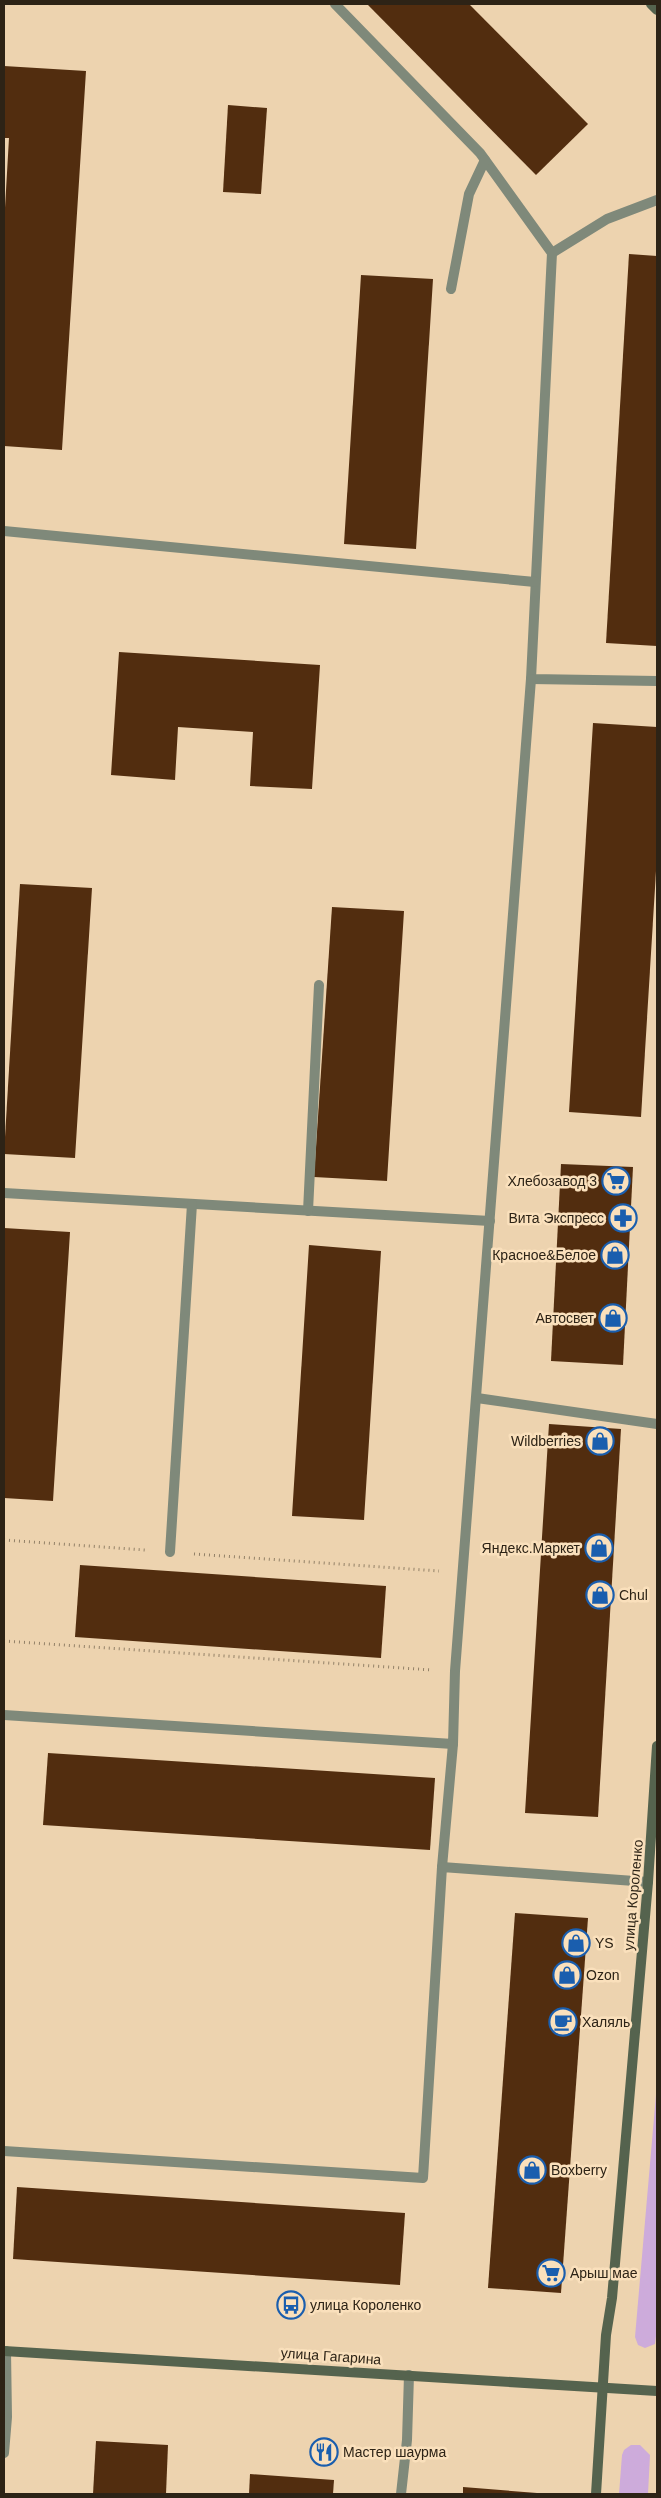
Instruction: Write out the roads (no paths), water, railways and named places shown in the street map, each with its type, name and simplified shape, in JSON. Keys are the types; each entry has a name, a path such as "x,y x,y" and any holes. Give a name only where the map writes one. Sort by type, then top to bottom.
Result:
{"street":[{"path":"651,4 657,10"},
{"name":"улица Короленко","path":"596,2494 603,2387 648,1882 657,1746"},
{"name":"улица Гагарина","path":"5,2351 657,2391"}],"lane":[{"path":"4,2151 423,2178 442,1867 453,1744 455,1671 530,679 552,253 485,160 335,4"},
{"path":"451,288 469,194 485,160"},
{"path":"552,253 607,219 657,200"},
{"path":"4,531 535,582"},
{"path":"530,679 657,680"},
{"path":"308,1210 319,985"},
{"path":"4,1193 490,1221"},
{"path":"170,1552 192,1204"},
{"path":"477,1398 657,1424"},
{"path":"4,1716 453,1744"},
{"path":"442,1867 648,1882"},
{"path":"4,2453 7,2417 5,2351"},
{"path":"401,2494 407,2440 409,2375"}],"place":[{"name":"Хлебозавод 3","path":"616,1181"},
{"name":"Вита Экспресс","path":"623,1218"},
{"name":"Красное&Белое","path":"615,1255"},
{"name":"Автосвет","path":"613,1318"},
{"name":"Wildberries","path":"600,1441"},
{"name":"Яндекс.Маркет","path":"599,1548"},
{"name":"Chul","path":"600,1595"},
{"name":"YS","path":"576,1943"},
{"name":"Ozon","path":"567,1975"},
{"name":"Халяль","path":"563,2022"},
{"name":"Boxberry","path":"532,2170"},
{"name":"Арыш мае","path":"551,2273"},
{"name":"улица Короленко","path":"291,2305"},
{"name":"Мастер шаурма","path":"324,2452"}]}
